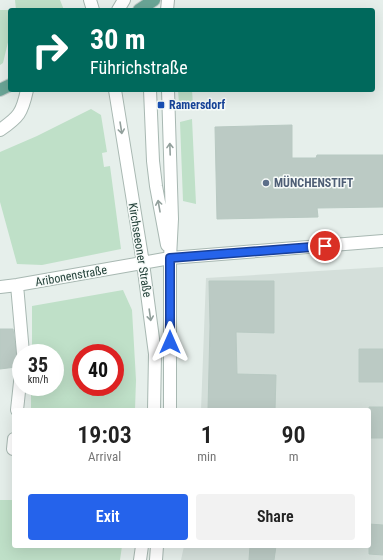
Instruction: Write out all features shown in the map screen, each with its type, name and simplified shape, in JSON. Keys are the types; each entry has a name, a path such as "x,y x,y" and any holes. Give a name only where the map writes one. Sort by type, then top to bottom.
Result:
{"street":[{"path":"0,130 15,119 23,106 26,92"},
{"name":"Kirchseeoner Straße","path":"115,92 143,263 155,354 154,408"},
{"path":"150,92 155,180 170,258"},
{"name":"Kirchseeoner Straße","path":"168,92 172,220 170,258 170,408"},
{"name":"Aribonenstraße","path":"0,287 170,258 383,241"},
{"path":"18,285 22,344"},
{"path":"17,408 19,396"},
{"path":"140,560 142,548"},
{"path":"156,560 158,548"}],"shaded area":[{"path":"383,267 383,560 181,560 184,548 371,548 371,408 201,408 206,278"}],"green space":[{"path":"15,0 60,0 63,8 16,8"},
{"path":"0,10 8,10 8,42 3,63 0,65"},
{"path":"178,92 192,92 193,106 179,103"},
{"path":"91,109 101,115 107,152 102,153 104,167 110,166 121,249 42,265 17,264 0,202 0,152 37,136"},
{"path":"192,119 196,204 183,201 180,122"},
{"path":"123,290 132,310 136,380 135,408 31,408 31,396 64,396 64,344 32,344 32,306"},
{"path":"0,500 12,500 12,548 122,548 120,560 0,560"}],"building":[{"name":"MÜNCHENSTIFT","path":"292,125 292,158 316,158 317,155 383,155 383,207 317,208 318,217 217,219 215,127"},
{"path":"209,281 274,281 274,333 236,332 237,374 276,375 275,408 208,408 210,326"},
{"path":"0,329 13,329 15,344 12,344 12,368 0,369"},
{"path":"359,349 383,349 383,382 359,382"},
{"path":"383,407 383,438 371,438 371,408 369,408"},
{"path":"371,524 383,525 383,555 369,554 369,548 371,548"},
{"path":"250,548 276,548 274,560 249,560"}],"place":[{"name":"Ramersdorf","path":"161,105"},
{"name":"MÜNCHENSTIFT","path":"266,183"}],"route":[{"path":"170,342 170,258 325,246"}]}
